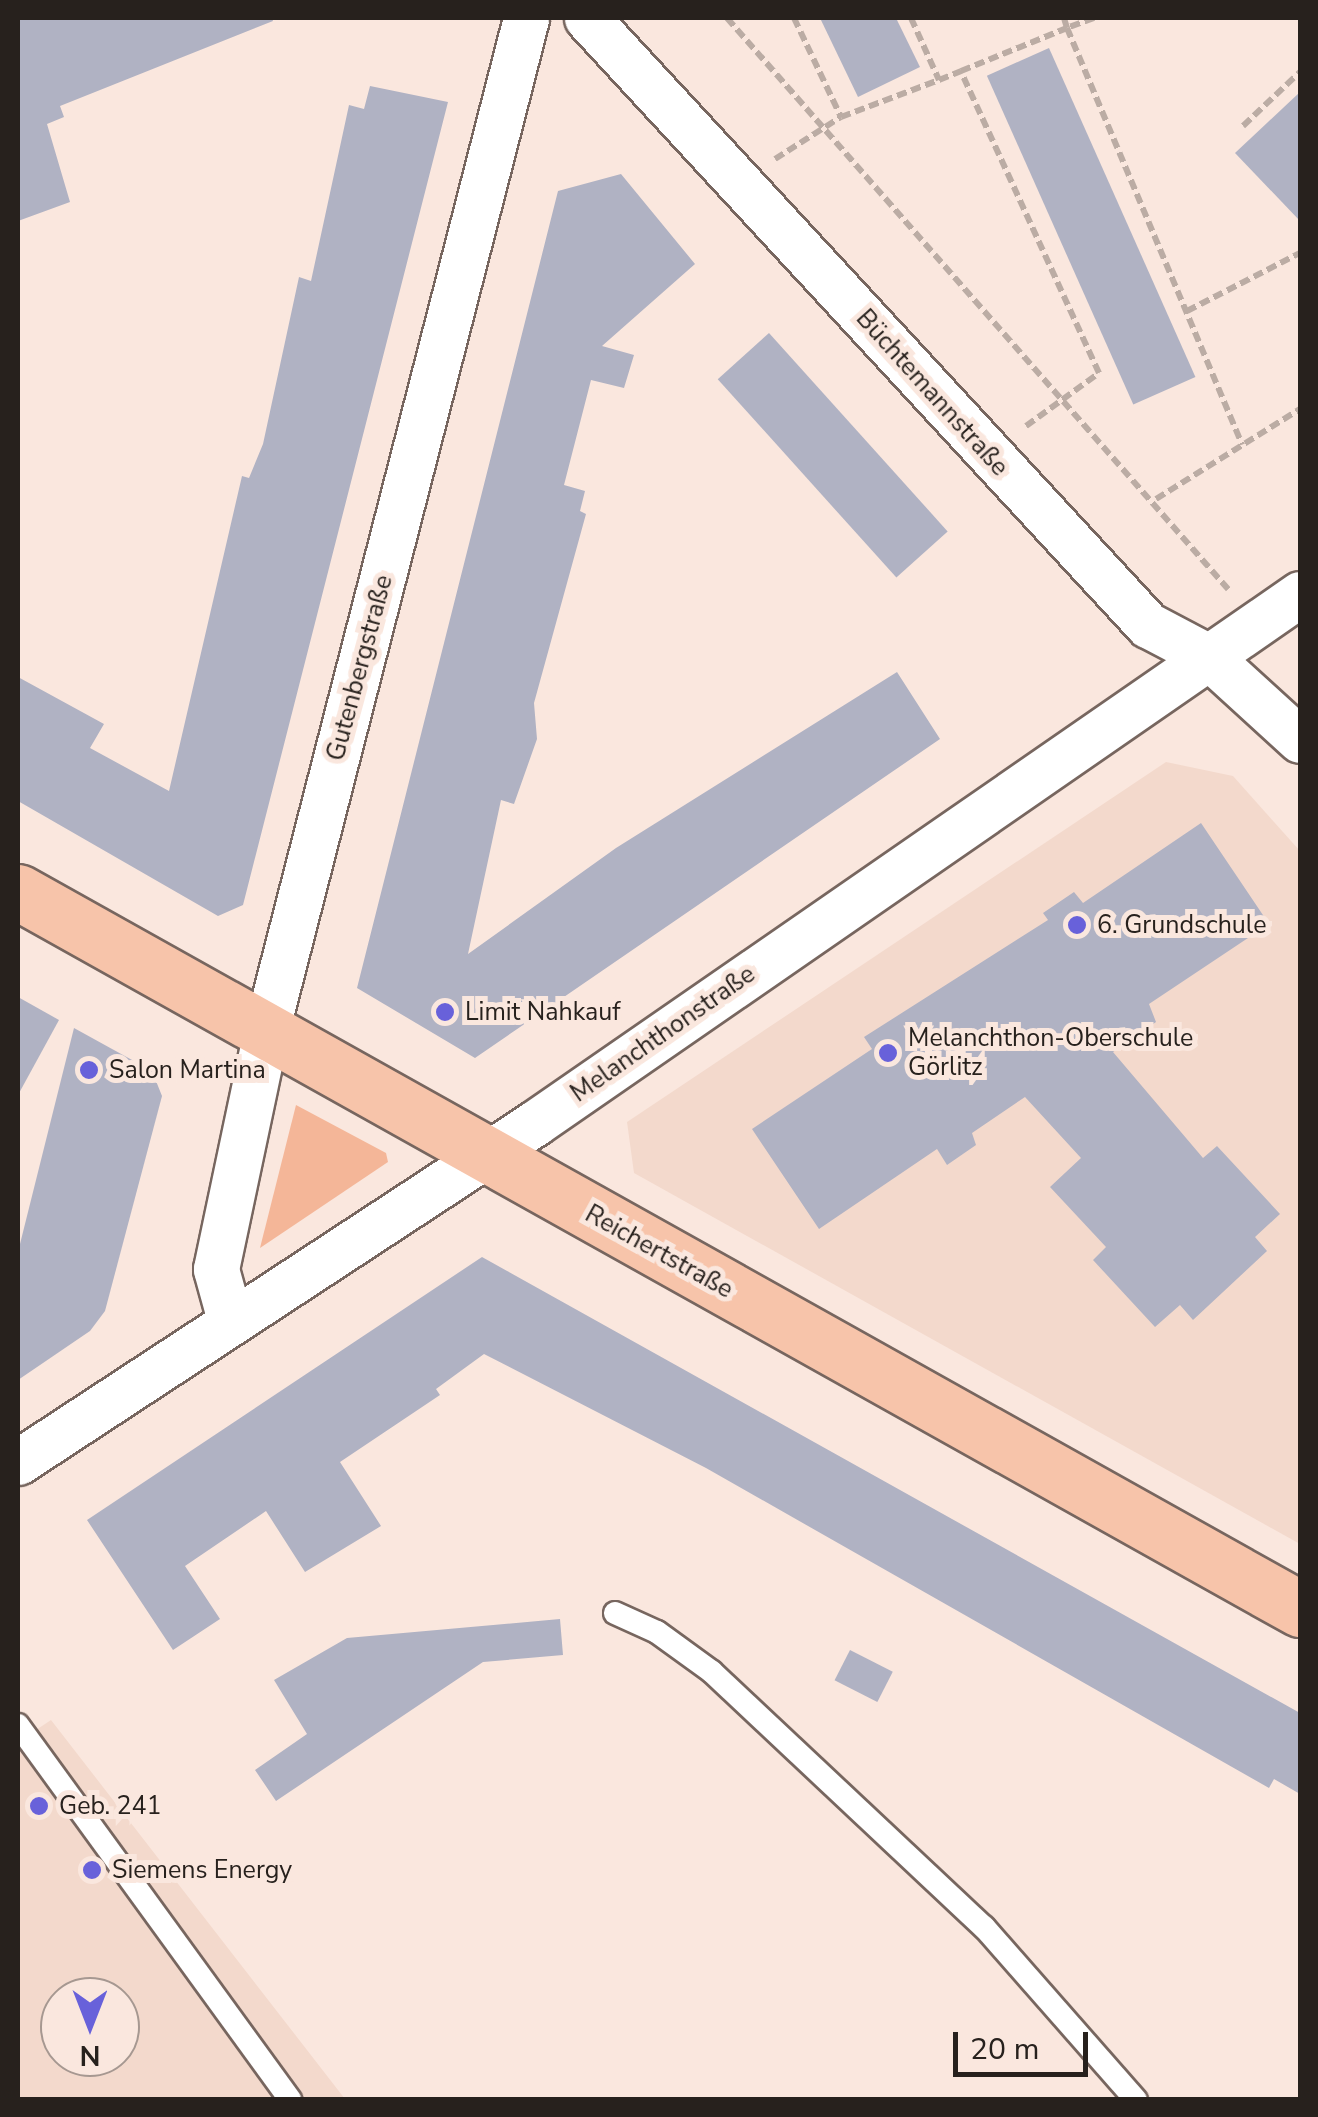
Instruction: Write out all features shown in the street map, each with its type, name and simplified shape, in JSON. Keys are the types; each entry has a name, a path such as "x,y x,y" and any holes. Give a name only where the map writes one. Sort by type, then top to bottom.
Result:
{"main road":[{"name":"Reichertstraße","path":"18,892 1300,1610"}],"street":[{"name":"Gutenbergstraße","path":"230,1320 216,1268 266,1031 526,18"},
{"name":"Büchtemannstraße","path":"587,18 1148,626 1208,657 1300,740"},
{"name":"Melanchthonstraße","path":"18,1462 484,1155 1300,594"}],"lane":[{"path":"614,1613 657,1632 727,1686 984,1927 1136,2100"},
{"path":"18,1725 290,2100"}],"path":[{"path":"727,18 1156,498 1256,625"},
{"path":"794,18 841,117"},
{"path":"911,18 939,80"},
{"path":"1064,18 1242,445"},
{"path":"744,184 824,124 1094,18"},
{"path":"961,72 1099,373 988,455"},
{"path":"1243,126 1300,72"},
{"path":"1187,312 1300,252"},
{"path":"1156,498 1300,409"}],"shaded area":[{"path":"1166,762 1233,776 1300,851 1300,1544 634,1173 627,1122"},
{"path":"296,1105 386,1153 388,1162 260,1248"},
{"name":"Siemens Energy","path":"51,1720 345,2099 18,2100 18,1742"}],"building":[{"path":"18,18 273,21 60,106 64,117 47,124 70,202 18,221"},
{"path":"820,18 896,18 920,67 858,97"},
{"path":"1049,48 1195,377 1133,405 987,76"},
{"path":"370,86 448,102 243,905 218,916 18,801 18,677 104,724 90,748 169,791 242,476 249,478 263,444 299,277 311,281 349,105 364,109"},
{"path":"1300,92 1300,221 1235,153"},
{"path":"621,174 695,264 602,346 634,355 624,388 591,380 564,485 585,491 580,511 586,514 534,703 537,739 514,804 501,800 468,954 616,848 897,672 940,739 475,1058 357,988 558,191"},
{"path":"769,333 948,531 896,578 718,379"},
{"path":"1201,823 1269,924 1149,1004 1156,1022 1113,1052 1203,1158 1217,1146 1280,1214 1255,1237 1267,1251 1193,1320 1180,1305 1155,1327 1093,1260 1106,1247 1050,1187 1081,1158 1025,1097 972,1133 976,1145 947,1165 937,1149 819,1229 752,1129 872,1049 864,1037 1048,920 1043,913 1074,892 1083,903"},
{"path":"18,997 59,1020 18,1095"},
{"path":"74,1028 152,1071 162,1096 105,1311 90,1331 18,1380 18,1252"},
{"path":"482,1257 1300,1713 1300,1794 1274,1779 1269,1788 706,1468 484,1354 436,1389 440,1395 340,1462 381,1526 305,1572 266,1511 185,1566 220,1619 173,1650 87,1520"},
{"path":"560,1619 563,1655 483,1662 276,1801 255,1770 307,1734 274,1680 347,1638"},
{"path":"850,1650 893,1672 877,1702 835,1680"}],"place":[{"name":"6. Grundschule","path":"1077,925"},
{"name":"Limit Nahkauf","path":"445,1012"},
{"name":"Melanchthon-Oberschule Görlitz","path":"888,1053"},
{"name":"Salon Martina","path":"89,1070"},
{"name":"Geb. 241","path":"39,1806"},
{"name":"Siemens Energy","path":"92,1870"}]}
